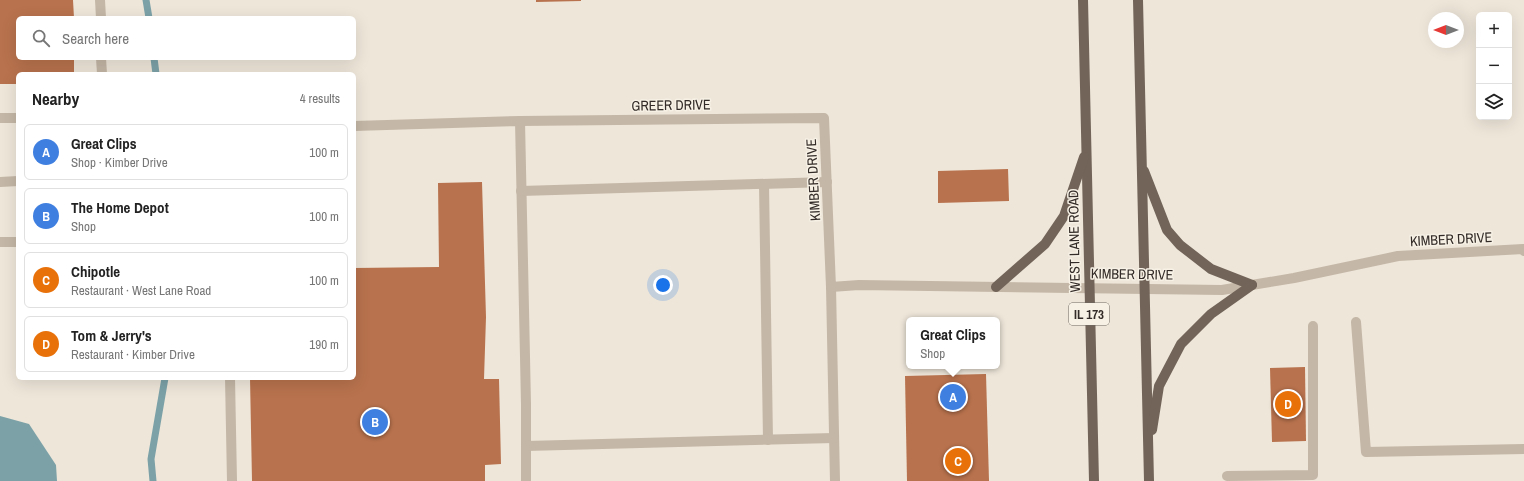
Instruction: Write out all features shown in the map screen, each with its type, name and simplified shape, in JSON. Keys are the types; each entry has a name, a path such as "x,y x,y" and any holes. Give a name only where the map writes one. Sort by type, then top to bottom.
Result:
{"main road":[{"name":"WEST LANE ROAD","path":"1083,0 1094,481"},
{"path":"1138,0 1149,481"},
{"path":"996,287 1046,244 1064,216 1087,148"},
{"path":"1142,166 1167,230 1180,245 1211,269 1252,285"},
{"path":"1148,456 1159,386 1181,344 1211,314 1252,285"}],"street":[{"path":"100,0 101,16"},
{"path":"101,60 102,72"},
{"path":"0,118 16,118"},
{"name":"GREER DRIVE","path":"356,126 520,121 824,118"},
{"name":"KIMBER DRIVE","path":"824,118 831,287 859,285 1222,290 1398,256 1524,247"},
{"path":"520,121 526,481"},
{"path":"0,182 16,181"},
{"path":"521,191 827,182"},
{"path":"764,184 768,440"},
{"path":"0,242 16,242"},
{"path":"831,287 835,481"},
{"path":"1356,322 1366,452 1524,448"},
{"path":"1227,476 1313,475 1313,326"},
{"path":"230,380 232,481"},
{"path":"526,446 834,438"}],"water":[{"path":"0,416 29,424 56,465 57,481 0,481"}],"building":[{"path":"0,0 73,0 74,16 16,16 16,60 74,60 74,72 16,72 16,84 0,84"},
{"path":"536,0 581,0 581,1 536,2"},
{"path":"1008,169 1009,201 938,203 938,171"},
{"path":"482,182 486,317 484,379 499,379 501,464 485,465 485,481 252,481 250,380 356,380 356,268 439,267 438,183"},
{"path":"1305,367 1306,441 1272,442 1270,368"},
{"path":"986,374 989,481 907,481 905,376"}],"waterway":[{"path":"146,0 149,16"},
{"path":"154,60 156,72"},
{"path":"153,481 151,459 165,380"}],"place":[{"name":"Great Clips","path":"953,397"},
{"name":"Tom & Jerry's","path":"1288,404"},
{"name":"The Home Depot","path":"375,422"},
{"name":"Chipotle","path":"958,461"}]}
